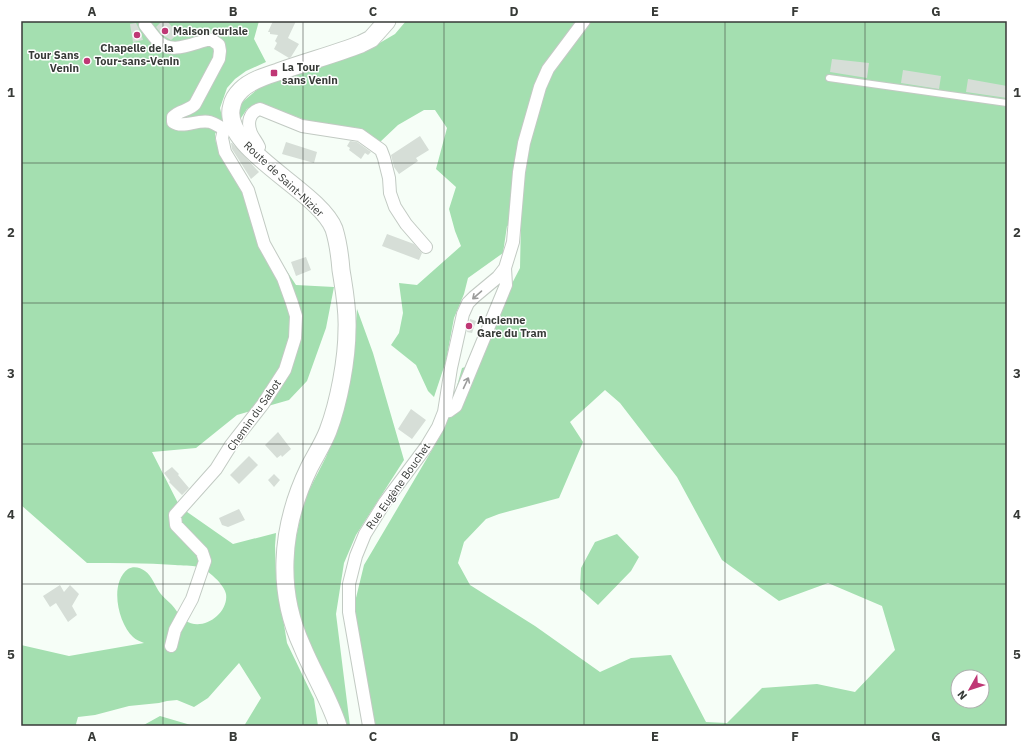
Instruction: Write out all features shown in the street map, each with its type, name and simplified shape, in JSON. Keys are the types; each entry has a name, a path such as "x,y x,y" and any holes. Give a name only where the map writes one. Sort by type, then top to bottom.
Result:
{"main road":[{"name":"Route de Saint-Nizier","path":"338,726 328,699 301,645 295,628 287,593 285,561 290,521 295,501 328,430 340,385 347,327 339,250 334,230 325,215 312,201 254,152 229,127 232,103 238,93 245,87 269,75 361,44 371,39 387,21"}],"street":[{"path":"505,268 489,285 468,303 463,314 451,368 444,412 449,411 456,406 506,285 505,268 513,242 519,172 527,127 540,87 548,69 557,55 584,21"},
{"path":"145,25 158,42 172,48 207,40 212,40 219,45 219,59 195,104 189,109 176,114 173,117 173,122 177,125 181,125 194,122 210,122 229,127"},
{"path":"254,152 259,147 250,132 250,118 255,110 260,109 302,126 360,135 381,150 386,164 390,193 395,207 406,224 426,247"},
{"name":"Chemin du Sabot","path":"171,646 176,630 192,598 205,561 202,552 176,525 175,515 216,468 232,444 263,404 285,370 295,338 296,316 283,278 264,244 248,190 225,152 222,138 229,127"},
{"name":"Rue Eugène Bouchet","path":"369,726 349,612 349,584 356,556 365,534 381,508 426,447 438,427 444,412"}],"lane":[{"path":"829,78 1007,103"}],"green space":[{"path":"21,21 259,21 254,39 266,62 246,71 235,79 227,88 220,108 223,121 215,134 216,143 238,179 267,241 296,285 334,287 326,328 307,381 289,400 237,415 196,448 152,452 180,507 233,544 276,533 276,575 287,643 314,699 318,726 244,726 261,698 239,663 208,698 194,707 177,700 167,701 129,706 95,715 78,717 76,724 77,726 21,726 21,645 69,656 144,643 134,638 128,631 120,613 117,593 122,575 128,569 132,567 139,568 147,573 152,578 161,594 185,620 191,623 206,623 213,619 223,608 226,601 226,594 225,590 215,578 207,571 199,567 153,564 87,563 21,505"},
{"path":"406,21 1007,21 1007,726 367,726 357,656 355,602 364,565 439,438 449,415 462,368 478,363 505,297 520,268 521,221 507,226 503,253 468,278 464,294 454,318 446,361 434,397 428,391 416,365 391,345 399,333 403,313 399,283 417,285 461,246 449,209 456,187 436,169 447,128 435,110 424,110 398,125 379,143 357,128 308,121 259,103 247,109 239,121 239,105 260,87 300,71 366,51 395,34","holes":["605,390 620,403 677,477 722,560 779,601 828,583 882,606 895,650 855,692 817,684 762,688 727,723 706,722 671,655 631,658 600,672 535,626 470,585 458,563 464,542 486,519 499,514 559,498 583,442 570,422"]},
{"path":"357,309 373,353 404,460 356,535 344,563 336,614 350,726 345,726 303,640 294,597 294,547 304,500 326,457 338,426 352,372"},
{"path":"617,534 639,557 631,571 598,605 580,589 581,568 595,542"},
{"path":"160,716 194,726 142,726"}],"building":[{"name":"Maison curiale","path":"162,21 167,21 178,34 171,40 162,35 156,27"},
{"path":"273,21 296,21 288,38 299,44 289,58 274,49 277,43 275,41 278,35 270,34 270,32 268,32"},
{"name":"Chapelle de la Tour-sans-Venin","path":"136,23 143,40 133,42 130,24"},
{"path":"832,59 869,63 867,78 830,72"},
{"path":"903,70 941,76 939,89 901,83"},
{"path":"968,79 1007,86 1007,98 966,92"},
{"path":"420,136 429,150 416,158 418,161 399,174 394,167 391,155"},
{"path":"350,141 357,142 371,152 368,155 365,153 361,159 349,150 350,148 347,146"},
{"path":"286,142 317,152 314,163 282,154"},
{"path":"231,143 259,172 251,179 232,149"},
{"path":"387,234 414,244 422,253 419,260 382,246"},
{"path":"306,257 311,270 296,276 291,262"},
{"path":"470,319 476,321 472,333 467,332"},
{"path":"411,409 426,420 412,439 398,429"},
{"path":"278,432 291,449 282,457 281,455 277,458 265,445"},
{"path":"249,456 258,465 239,484 230,475"},
{"path":"172,467 189,488 182,495 169,482 170,481 164,473"},
{"path":"274,474 280,480 274,487 268,480"},
{"path":"239,509 245,520 228,527 222,525 219,518"},
{"path":"60,585 64,592 70,585 79,594 72,606 77,615 68,622 56,603 50,607 43,596"}],"place":[{"name":"Maison curiale","path":"165,31"},
{"name":"Chapelle de la Tour-sans-Venin","path":"137,35"},
{"name":"Tour Sans Venin","path":"87,61"},
{"name":"La Tour sans Venin","path":"274,73"},
{"name":"Ancienne Gare du Tram","path":"469,326"}]}
